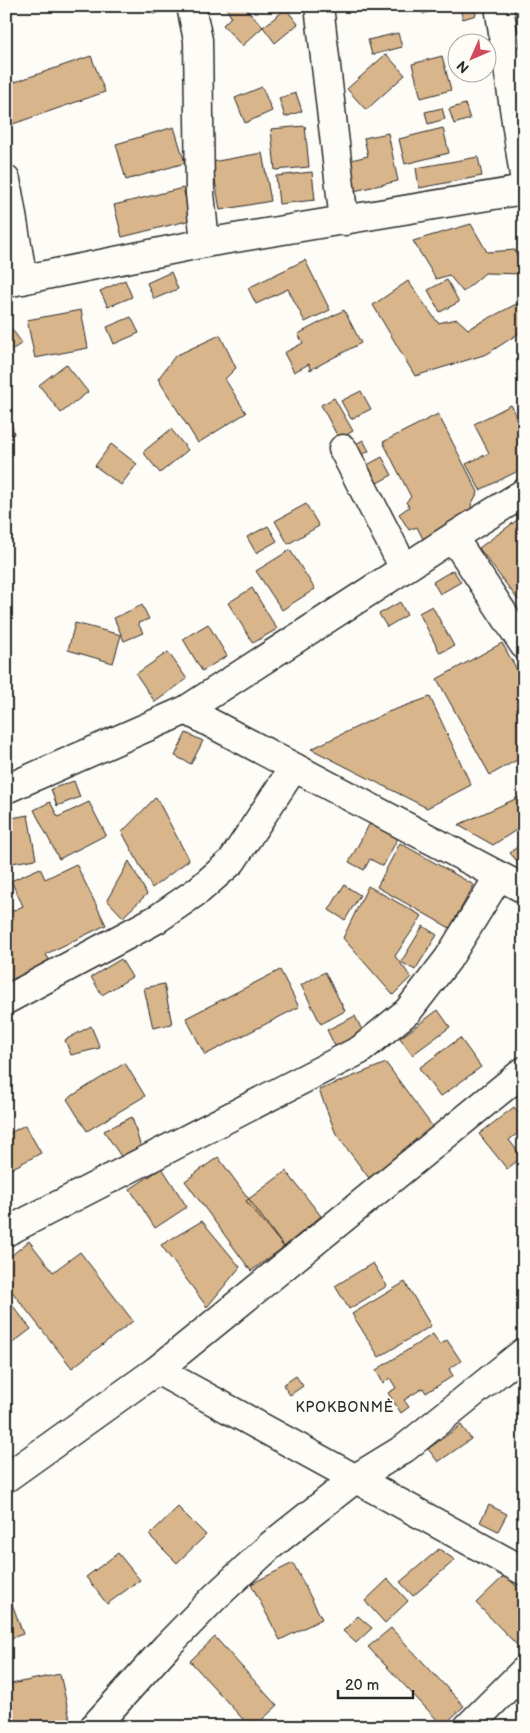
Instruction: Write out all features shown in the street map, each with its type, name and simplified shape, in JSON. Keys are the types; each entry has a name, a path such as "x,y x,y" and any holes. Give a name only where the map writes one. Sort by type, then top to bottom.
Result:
{"street":[{"path":"191,6 198,40 200,194 205,243"},
{"path":"320,6 344,221"},
{"path":"499,6 524,176"},
{"path":"6,180 15,282 205,243 524,190"},
{"path":"343,449 404,568"},
{"path":"6,789 186,710 452,537 524,494"},
{"path":"452,537 524,644"},
{"path":"186,710 524,889"},
{"path":"6,1000 157,919 199,890 232,861 294,767"},
{"path":"6,1232 360,1050 408,1011 448,959 499,876"},
{"path":"6,1478 157,1370 524,1071"},
{"path":"94,1727 167,1646 215,1597 270,1546 356,1478 405,1448 524,1352"},
{"path":"157,1370 524,1571"},
{"path":"468,1727 524,1671"}],"building":[{"path":"150,6 171,6 172,9 153,14"},
{"path":"230,6 243,6 263,27 242,46 223,25 231,17 227,9"},
{"path":"420,6 433,6 434,10 423,14"},
{"path":"459,6 474,6 476,15 463,19"},
{"path":"286,9 298,24 275,43 263,27"},
{"path":"398,33 402,47 372,55 368,40"},
{"path":"386,54 405,75 366,110 347,89"},
{"path":"91,56 105,92 10,125 6,111 6,85"},
{"path":"442,56 451,90 421,98 412,64"},
{"path":"262,87 272,111 245,123 235,98"},
{"path":"296,93 302,111 285,117 279,98"},
{"path":"465,104 470,119 454,124 449,109"},
{"path":"442,108 445,119 428,124 425,112"},
{"path":"305,126 309,167 275,170 271,129"},
{"path":"174,127 185,163 126,180 116,144"},
{"path":"443,128 449,153 405,164 399,139"},
{"path":"388,133 398,181 354,191 347,161 368,156 364,138"},
{"path":"262,153 271,201 220,210 212,162"},
{"path":"478,157 482,176 419,188 416,168"},
{"path":"312,172 315,200 279,204 276,176"},
{"path":"183,188 191,220 122,237 114,205"},
{"path":"471,224 487,252 515,250 523,274 485,273 463,292 449,275 436,279 413,241"},
{"path":"305,260 330,310 305,322 288,289 256,304 248,288"},
{"path":"171,272 178,289 154,299 147,283"},
{"path":"125,280 132,297 108,307 100,291"},
{"path":"447,280 459,302 440,312 428,290"},
{"path":"408,281 438,323 457,319 468,329 524,300 524,330 487,354 415,376 373,305"},
{"path":"81,310 88,348 35,358 27,320"},
{"path":"344,310 361,343 310,370 309,364 294,372 284,353 303,343 298,334"},
{"path":"131,317 139,333 114,344 107,327"},
{"path":"6,321 22,343 6,354"},
{"path":"220,335 236,368 225,379 246,413 198,443 158,379 175,356"},
{"path":"66,364 88,392 61,413 39,385"},
{"path":"361,391 371,409 351,419 341,401"},
{"path":"334,398 353,431 339,439 321,405"},
{"path":"6,399 14,434 6,435"},
{"path":"511,405 518,418 524,415 524,468 480,490 466,464 489,453 474,424"},
{"path":"438,414 478,492 471,505 473,516 425,543 417,527 409,530 399,514 409,507 406,502 411,497 383,442"},
{"path":"171,429 188,450 160,473 143,452"},
{"path":"363,440 369,451 353,460 347,449"},
{"path":"111,444 137,464 121,485 95,466"},
{"path":"382,457 392,475 368,488 358,470"},
{"path":"306,504 319,526 288,544 275,521"},
{"path":"7,507 8,565 6,565"},
{"path":"524,515 524,595 518,600 479,548"},
{"path":"268,526 277,541 256,553 247,537"},
{"path":"290,550 315,589 282,610 256,571"},
{"path":"453,570 461,582 440,594 433,582"},
{"path":"252,588 277,629 253,643 228,603"},
{"path":"400,602 407,615 387,627 379,614"},
{"path":"142,605 149,619 138,623 143,633 124,641 114,618"},
{"path":"432,606 454,646 440,653 419,613"},
{"path":"75,623 121,635 113,663 68,650"},
{"path":"208,624 227,656 202,671 183,639"},
{"path":"502,643 524,682 524,756 490,775 437,679"},
{"path":"168,652 187,679 155,702 136,674"},
{"path":"430,697 471,785 427,808 311,749 388,712"},
{"path":"186,733 203,741 191,764 175,756"},
{"path":"74,781 80,797 57,806 51,789"},
{"path":"524,795 524,825 493,845 458,825"},
{"path":"156,797 189,860 152,888 122,832"},
{"path":"50,802 58,817 89,802 106,835 59,859 34,810"},
{"path":"28,815 36,859 6,864 6,819"},
{"path":"370,823 398,838 383,866 370,859 364,870 349,862"},
{"path":"524,841 524,866 522,867 510,853"},
{"path":"400,843 474,885 450,928 377,887"},
{"path":"129,861 147,894 123,917 107,900"},
{"path":"76,864 106,925 46,954 51,964 6,985 6,914 23,906 11,881 40,868 45,879"},
{"path":"344,885 360,895 345,920 329,910"},
{"path":"368,886 422,916 395,956 411,977 393,995 343,938"},
{"path":"423,926 437,935 415,970 401,962"},
{"path":"121,959 132,977 102,995 91,977"},
{"path":"280,970 299,1007 205,1055 186,1018"},
{"path":"325,972 345,1011 321,1024 301,985"},
{"path":"164,984 172,1024 153,1028 144,988"},
{"path":"438,1010 450,1027 412,1055 400,1038"},
{"path":"355,1016 364,1034 336,1048 327,1030"},
{"path":"91,1026 100,1048 71,1055 65,1040"},
{"path":"460,1038 481,1067 440,1097 419,1068"},
{"path":"125,1063 145,1096 87,1131 67,1099"},
{"path":"386,1063 435,1130 369,1178 336,1134 319,1090"},
{"path":"514,1107 524,1120 524,1128 509,1140 522,1157 507,1169 479,1134"},
{"path":"132,1117 141,1148 122,1158 104,1131"},
{"path":"25,1125 41,1153 11,1169 6,1159 6,1135"},
{"path":"218,1157 284,1247 251,1271 185,1181"},
{"path":"162,1168 187,1207 155,1228 130,1189"},
{"path":"286,1171 321,1216 284,1247 246,1201"},
{"path":"202,1221 240,1267 207,1307 161,1245"},
{"path":"29,1241 53,1272 80,1252 133,1321 72,1368 6,1284 6,1260"},
{"path":"373,1263 387,1286 349,1309 335,1286"},
{"path":"405,1282 431,1326 379,1357 352,1314"},
{"path":"6,1297 31,1329 6,1348"},
{"path":"433,1334 440,1345 447,1340 461,1361 449,1369 453,1376 426,1393 423,1388 404,1400 409,1407 401,1413 388,1393 396,1388 390,1378 383,1383 376,1370"},
{"path":"296,1376 303,1386 290,1395 283,1385"},
{"path":"461,1425 471,1439 438,1462 428,1449"},
{"path":"489,1505 507,1514 498,1531 480,1522"},
{"path":"178,1507 206,1535 177,1563 149,1535"},
{"path":"439,1549 455,1560 413,1596 400,1582"},
{"path":"118,1553 140,1580 107,1604 86,1577"},
{"path":"293,1563 322,1619 280,1640 251,1584"},
{"path":"505,1575 524,1594 524,1612 518,1618 524,1624 524,1640 518,1646 476,1603"},
{"path":"388,1579 408,1601 385,1623 365,1601"},
{"path":"6,1587 23,1634 6,1640"},
{"path":"358,1616 372,1628 356,1643 343,1631"},
{"path":"391,1628 464,1706 443,1726 368,1647"},
{"path":"215,1637 277,1706 254,1727 250,1727 190,1661"},
{"path":"60,1674 70,1719 33,1727 6,1727 6,1685"}],"district":[{"name":"KPOKBONMÈ","path":"345,1407"}]}
